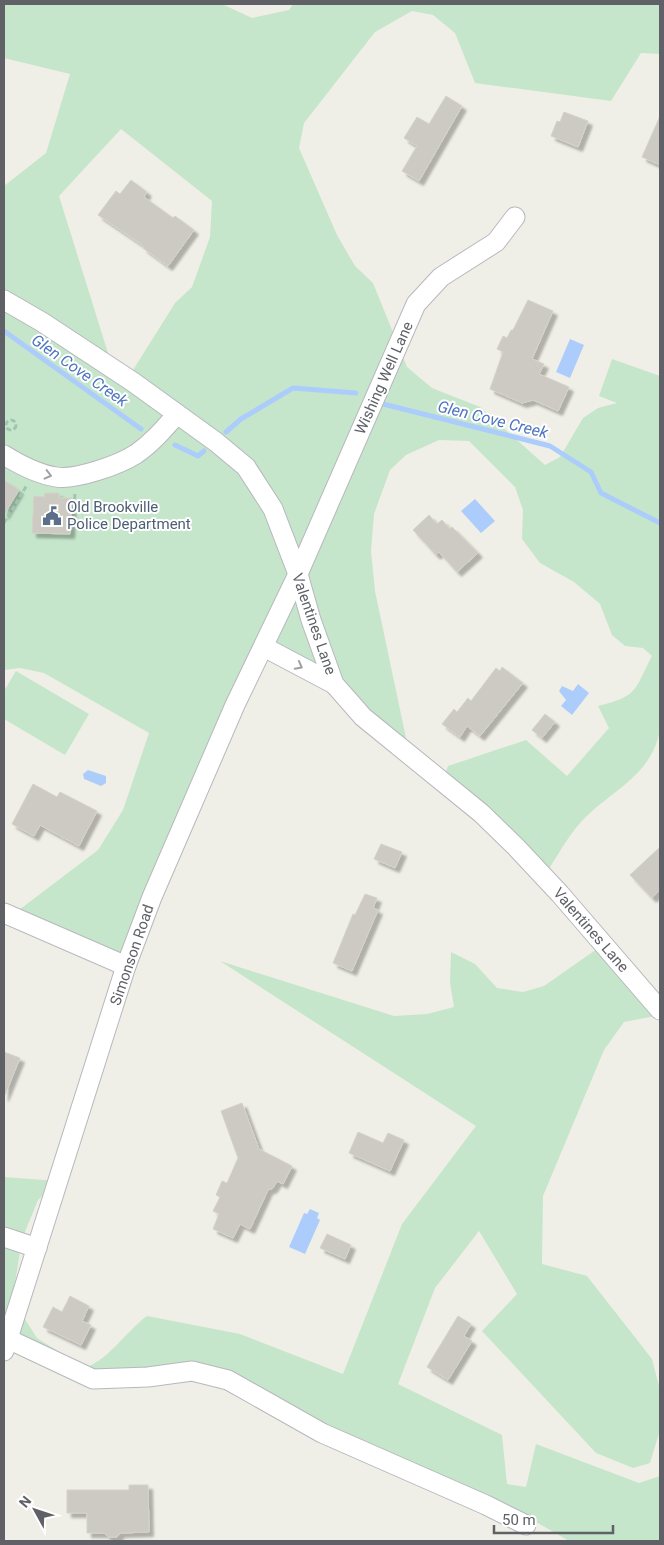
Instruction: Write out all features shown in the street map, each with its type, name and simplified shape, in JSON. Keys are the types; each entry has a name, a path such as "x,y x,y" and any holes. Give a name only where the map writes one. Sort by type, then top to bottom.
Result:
{"street":[{"name":"Wishing Well Lane","path":"298,574 416,304 441,277 496,242 515,217"},
{"name":"Valentines Lane","path":"4,300 42,322 177,414 246,467 273,509 298,574 311,620 334,684 362,717 481,813 516,847 560,894 660,1010"},
{"path":"4,455 35,472 58,477 84,476 134,455 158,436 177,414"},
{"name":"Simonson Road","path":"6,1345 126,966 192,802 235,705 298,574"},
{"path":"264,648 334,684"},
{"path":"4,913 126,966"},
{"path":"4,1237 36,1248"},
{"path":"6,1345 93,1379 148,1377 192,1371 228,1380 322,1432 486,1505 526,1525"}],"path":[{"path":"4,524 14,503 35,472"}],"green space":[{"path":"4,4 222,4 252,18 289,10 293,4 660,4 660,54 641,53 611,101 475,83 455,33 433,15 412,11 375,32 304,123 299,148 337,235 355,266 373,283 407,367 432,388 480,407 545,465 560,457 583,418 598,408 617,403 599,396 612,359 660,376 660,730 648,760 628,782 581,822 566,841 544,876 442,782 448,766 526,740 567,776 609,728 598,706 621,699 634,690 652,656 643,648 625,646 612,635 600,604 574,582 540,563 522,539 523,510 515,487 469,441 439,440 406,455 390,470 374,514 371,551 375,591 410,757 334,684 264,648 126,966 15,913 98,850 123,810 149,733 44,673 20,668 4,670 4,186 46,153 70,74 4,58","holes":["121,129 212,201 210,237 192,287 175,303 128,378 113,369 59,196"]},
{"path":"16,671 89,714 65,755 4,719 4,691"},
{"path":"604,944 660,1015 624,1022 604,1050 543,1196 542,1264 587,1276 652,1359 660,1390 660,1430 650,1463 633,1468 596,1453 482,1331 517,1294 479,1231 435,1288 398,1384 502,1435 507,1484 526,1487 536,1444 639,1483 660,1476 660,1541 569,1541 531,1519 328,1431 227,1376 95,1376 4,1341 4,1177 58,1181 38,1200 22,1239 15,1283 23,1316 37,1338 85,1368 103,1358 147,1316 240,1334 343,1374 402,1224 476,1126 220,961 394,1016 427,1014 454,1007 450,983 451,952 475,964 497,988 523,992 544,986"}],"water":[{"path":"570,339 584,345 570,378 556,372"},
{"path":"475,499 495,521 481,533 461,511"},
{"path":"578,684 589,693 572,715 561,706 566,700 559,691 562,686 573,691"},
{"path":"88,770 106,776 106,783 101,786 84,779 83,774"},
{"path":"310,1209 319,1213 317,1218 320,1220 305,1254 289,1247 304,1213 307,1214"}],"building":[{"path":"446,96 462,106 419,181 402,171 417,146 404,138 417,117 429,124"},
{"path":"564,112 588,121 578,147 551,136 557,121 560,122"},
{"path":"660,116 660,165 642,157"},
{"path":"131,180 147,192 144,197 173,218 175,216 194,230 168,266 143,248 144,246 98,215 116,191 120,194"},
{"path":"528,300 553,311 532,359 544,364 539,374 569,387 558,411 533,400 522,403 490,389 503,352 497,349 503,336 507,338 511,330 513,330"},
{"path":"4,480 19,490 4,515"},
{"name":"Old Brookville Police Department","path":"45,493 59,493 59,498 72,498 70,534 32,533 34,496 44,497"},
{"path":"429,515 437,524 442,520 450,529 452,527 478,553 457,572 439,552 436,555 413,530"},
{"path":"502,667 523,683 480,736 467,726 460,737 442,724 454,709 457,712 468,698 471,701 496,668 500,671"},
{"path":"545,714 555,722 542,738 532,730"},
{"path":"33,784 57,797 60,792 97,811 79,846 40,825 34,836 12,824"},
{"path":"381,844 402,852 395,868 374,859"},
{"path":"660,847 660,890 652,898 630,875"},
{"path":"365,894 377,898 373,908 378,910 352,971 333,963 353,914 355,915"},
{"path":"4,1052 20,1058 4,1097"},
{"path":"242,1103 259,1149 292,1166 283,1184 277,1181 273,1188 268,1190 250,1229 240,1224 233,1238 213,1229 219,1214 213,1211 220,1197 216,1195 222,1181 227,1183 238,1158 221,1111"},
{"path":"358,1132 383,1143 388,1133 404,1140 390,1171 349,1153"},
{"path":"327,1234 351,1245 345,1259 320,1248"},
{"path":"70,1296 89,1306 82,1321 91,1325 81,1345 43,1327 53,1307 62,1312"},
{"path":"458,1316 471,1324 464,1336 472,1341 448,1380 427,1367"},
{"path":"129,1485 148,1485 149,1532 120,1533 117,1537 108,1537 104,1533 87,1533 87,1513 67,1513 67,1490 129,1490"}],"waterway":[{"name":"Glen Cove Creek","path":"4,331 141,429"},
{"name":"Glen Cove Creek","path":"226,432 241,419 293,388 356,393"},
{"name":"Glen Cove Creek","path":"383,404 550,446 591,472 601,493 660,523"},
{"name":"Glen Cove Creek","path":"175,445 198,456 204,451"}],"place":[{"name":"Old Brookville Police Department","path":"52,516"}]}
